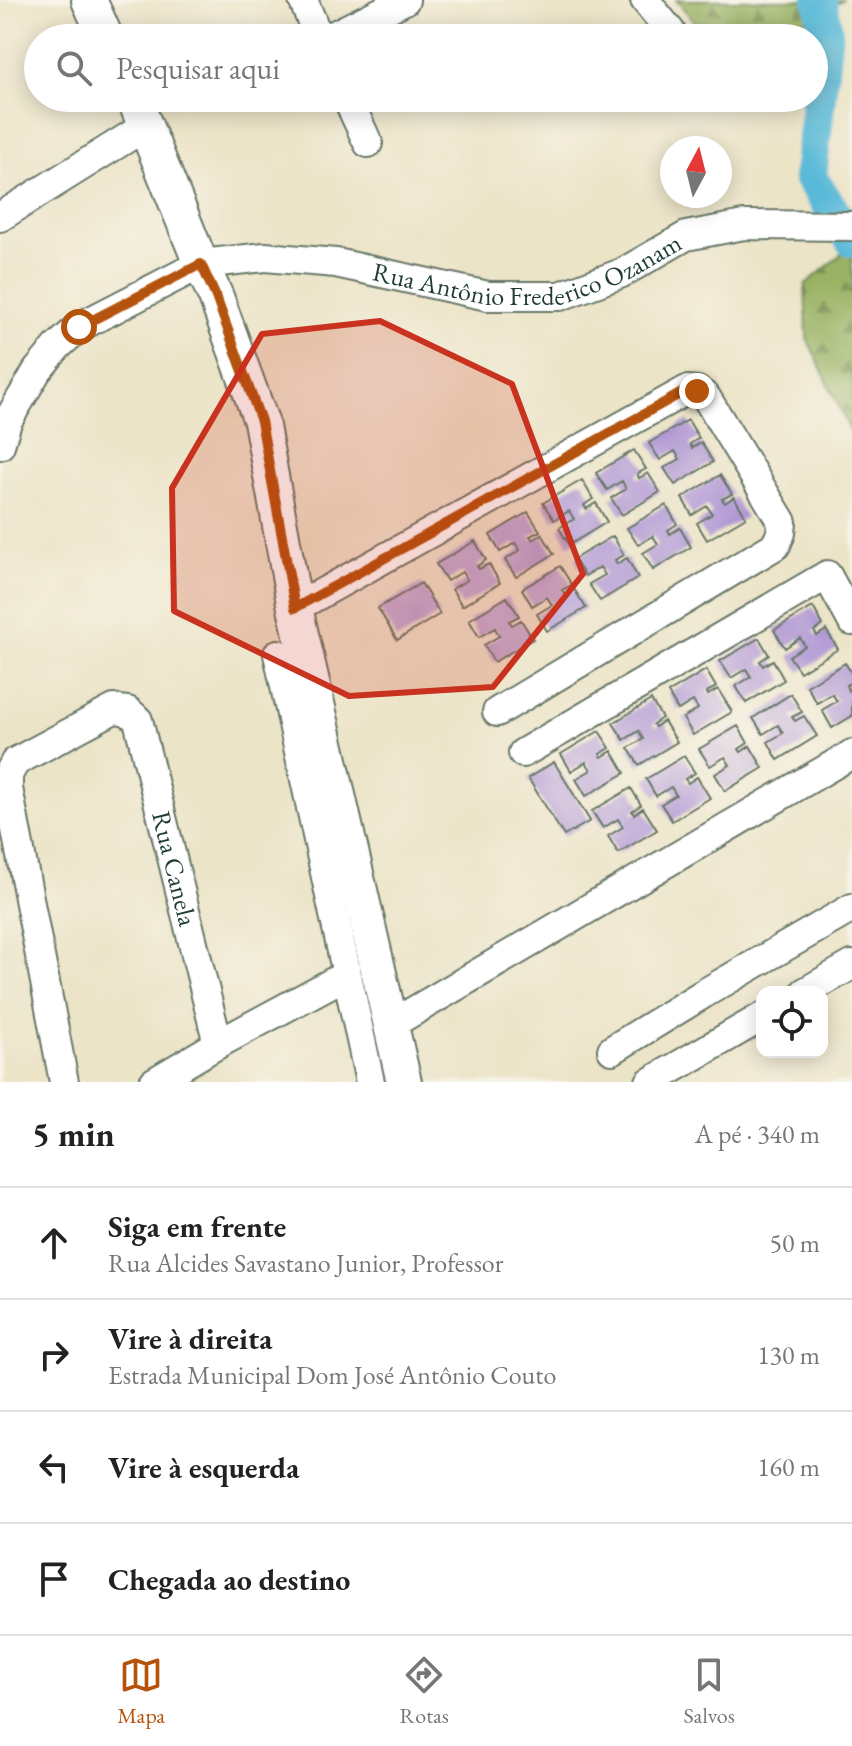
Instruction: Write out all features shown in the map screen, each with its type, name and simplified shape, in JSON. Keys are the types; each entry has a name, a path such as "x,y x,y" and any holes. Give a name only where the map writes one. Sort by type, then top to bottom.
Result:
{"main road":[{"path":"89,0 100,24"},
{"path":"140,112 216,297 261,421 295,608 404,1082"}],"street":[{"path":"303,0 313,24"},
{"path":"356,24 405,0"},
{"path":"645,0 664,24"},
{"path":"0,217 140,112"},
{"path":"354,112 368,143"},
{"name":"Rua Antônio Frederico Ozanam","path":"201,264 265,257 336,263 488,296 560,296 622,273 686,236 744,225 850,226"},
{"path":"0,445 7,422 37,371 79,327 201,264"},
{"path":"295,608 687,390 697,391 706,397 782,522 776,545 497,712"},
{"path":"523,753 827,575 852,621"},
{"path":"278,654 370,1082"},
{"name":"Rua Canela","path":"64,1082 8,775 15,762 114,709 128,711 138,720 218,1044"},
{"path":"390,1025 852,754"},
{"path":"612,1050 851,910"},
{"path":"815,986 852,965"},
{"path":"154,1082 346,975"},
{"path":"650,1082 756,1020"}],"highlighted area":[{"path":"380,321 512,384 583,574 493,687 349,696 174,611 172,488 262,334"}],"green space":[{"path":"676,0 842,0 800,24 695,22"},
{"path":"852,245 852,435 807,338 805,285"}],"building":[{"path":"688,420 699,438 690,444 692,448 701,442 713,462 675,485 664,468 680,459 675,451 660,460 649,443"},
{"path":"634,450 646,469 637,474 639,478 648,473 660,492 622,515 611,498 626,489 622,481 607,490 596,473"},
{"path":"720,475 732,494 722,499 725,503 734,497 746,517 707,540 697,523 712,514 707,506 692,515 682,498"},
{"path":"582,480 593,499 584,505 586,509 596,503 607,522 569,545 559,528 574,519 569,511 554,520 543,503"},
{"path":"666,505 677,524 668,530 670,534 680,528 691,547 653,570 643,553 658,544 653,536 638,545 627,528"},
{"path":"528,512 540,531 530,536 533,540 542,534 554,554 516,577 505,560 520,550 515,543 500,552 490,535"},
{"path":"613,536 624,555 615,560 617,564 627,558 638,578 600,601 589,584 605,575 600,567 585,576 574,559"},
{"path":"475,541 486,560 477,566 479,569 489,564 500,583 462,606 452,589 467,580 462,572 447,581 436,564"},
{"path":"560,566 572,585 562,590 565,594 574,589 586,608 547,631 537,614 552,605 547,597 532,606 522,589"},
{"path":"421,583 440,614 397,640 378,608"},
{"path":"507,597 519,616 509,621 512,625 521,620 533,639 494,662 484,645 499,636 495,628 479,637 469,620"},
{"path":"813,607 823,625 814,631 817,636 826,630 838,649 800,672 789,656 805,646 800,638 785,648 774,630"},
{"path":"759,638 769,655 760,661 763,666 773,660 784,680 746,703 736,686 751,677 746,669 731,678 720,661"},
{"path":"845,663 852,674 852,682 846,685 849,691 852,689 852,716 832,728 822,710 837,701 832,694 817,703 807,686"},
{"path":"706,670 716,687 707,692 708,695 718,689 732,712 693,735 683,718 698,709 693,701 678,710 668,693"},
{"path":"791,694 802,712 792,717 795,721 804,716 817,736 778,760 768,742 783,733 778,725 763,734 753,718"},
{"path":"651,700 662,718 653,724 655,727 664,721 677,742 639,765 628,748 643,739 639,731 624,740 613,723"},
{"path":"738,726 748,743 739,749 741,752 750,746 763,768 725,791 715,774 730,765 725,757 710,766 699,749"},
{"path":"599,731 610,748 600,754 602,757 612,751 625,773 586,796 576,779 591,770 586,762 571,771 561,754"},
{"path":"684,756 695,773 685,779 688,783 697,777 710,798 672,821 661,804 676,795 671,787 656,796 646,779"},
{"path":"554,762 590,821 564,836 528,778"},
{"path":"631,788 641,805 632,811 634,814 643,808 657,830 618,853 608,836 623,827 618,819 603,828 592,811"}],"waterway":[{"path":"820,0 825,24"},
{"path":"817,112 810,177 852,240"}],"route":[{"path":"79,327 201,264 261,421 295,608 687,390 697,391"}]}
